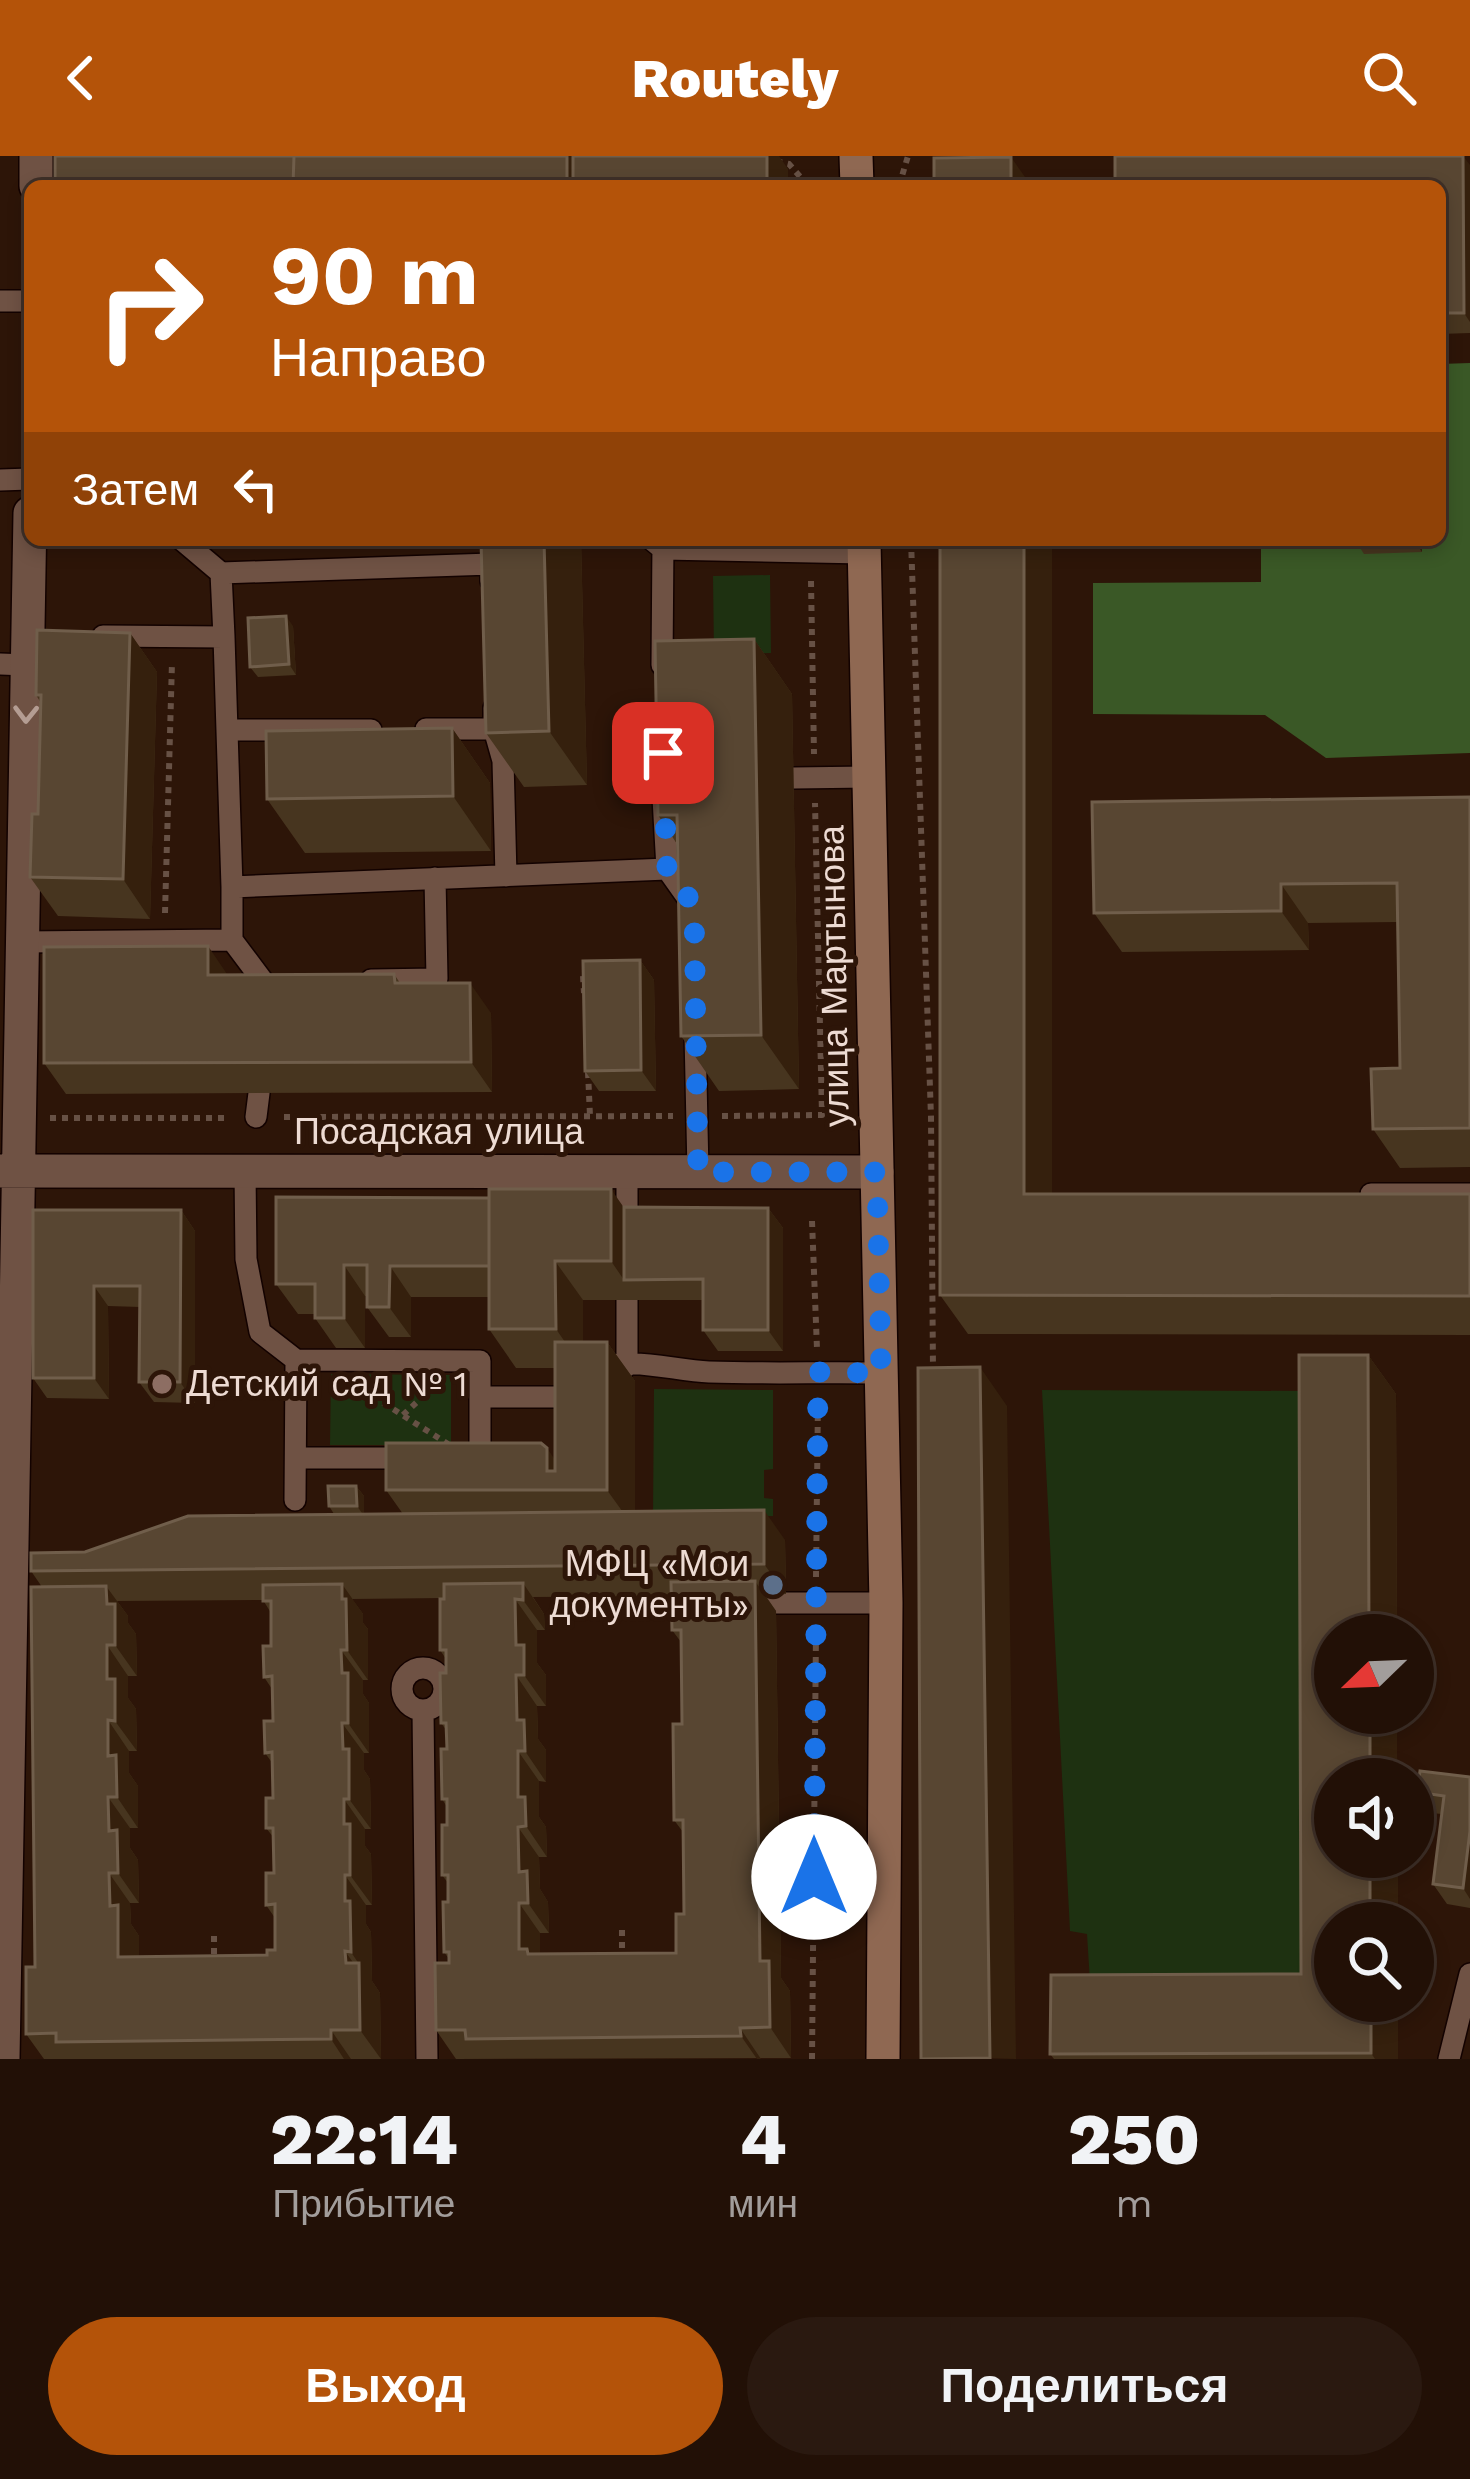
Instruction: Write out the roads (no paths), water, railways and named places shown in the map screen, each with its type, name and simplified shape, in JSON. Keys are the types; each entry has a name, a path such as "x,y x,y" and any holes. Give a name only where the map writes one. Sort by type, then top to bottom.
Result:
{"main road":[{"name":"улица Мартынова","path":"864,547 886,1603 883,2059"}],"street":[{"path":"3,2059 11,979 23,943 12,850 30,546"},
{"name":"Посадская улица","path":"10,1171 245,1172 501,1182 627,1172 877,1172"}],"lane":[{"path":"189,546 221,572 490,564"},
{"path":"492,611 490,564 497,546"},
{"path":"659,546 662,687"},
{"path":"704,546 810,553 864,547"},
{"path":"221,572 232,940"},
{"path":"82,636 224,637"},
{"path":"493,682 494,729 503,761 506,876"},
{"path":"227,730 494,729"},
{"path":"804,778 869,777"},
{"path":"679,780 663,780 667,869 694,905 694,928"},
{"path":"232,887 667,869"},
{"path":"350,980 437,980 435,878"},
{"path":"23,943 232,940 273,980 263,1005"},
{"path":"695,1021 698,1172"},
{"path":"256,1118 259,1093"},
{"path":"245,1172 246,1259 260,1332 305,1360 485,1354 474,1458 296,1458"},
{"path":"627,1172 627,1228"},
{"path":"1371,1194 1470,1194"},
{"path":"627,1300 627,1366"},
{"path":"295,1500 305,1360"},
{"path":"567,1438 567,1397 575,1378 606,1365 668,1365 703,1372 881,1373"},
{"path":"480,1397 567,1397"},
{"path":"710,1604 886,1603"},
{"path":"423,1710 427,2059"},
{"path":"1449,2059 1470,1973"}],"place":[{"name":"Детский сад № 1","path":"162,1384"},
{"name":"МФЦ «Мои документы»","path":"773,1585"}]}
